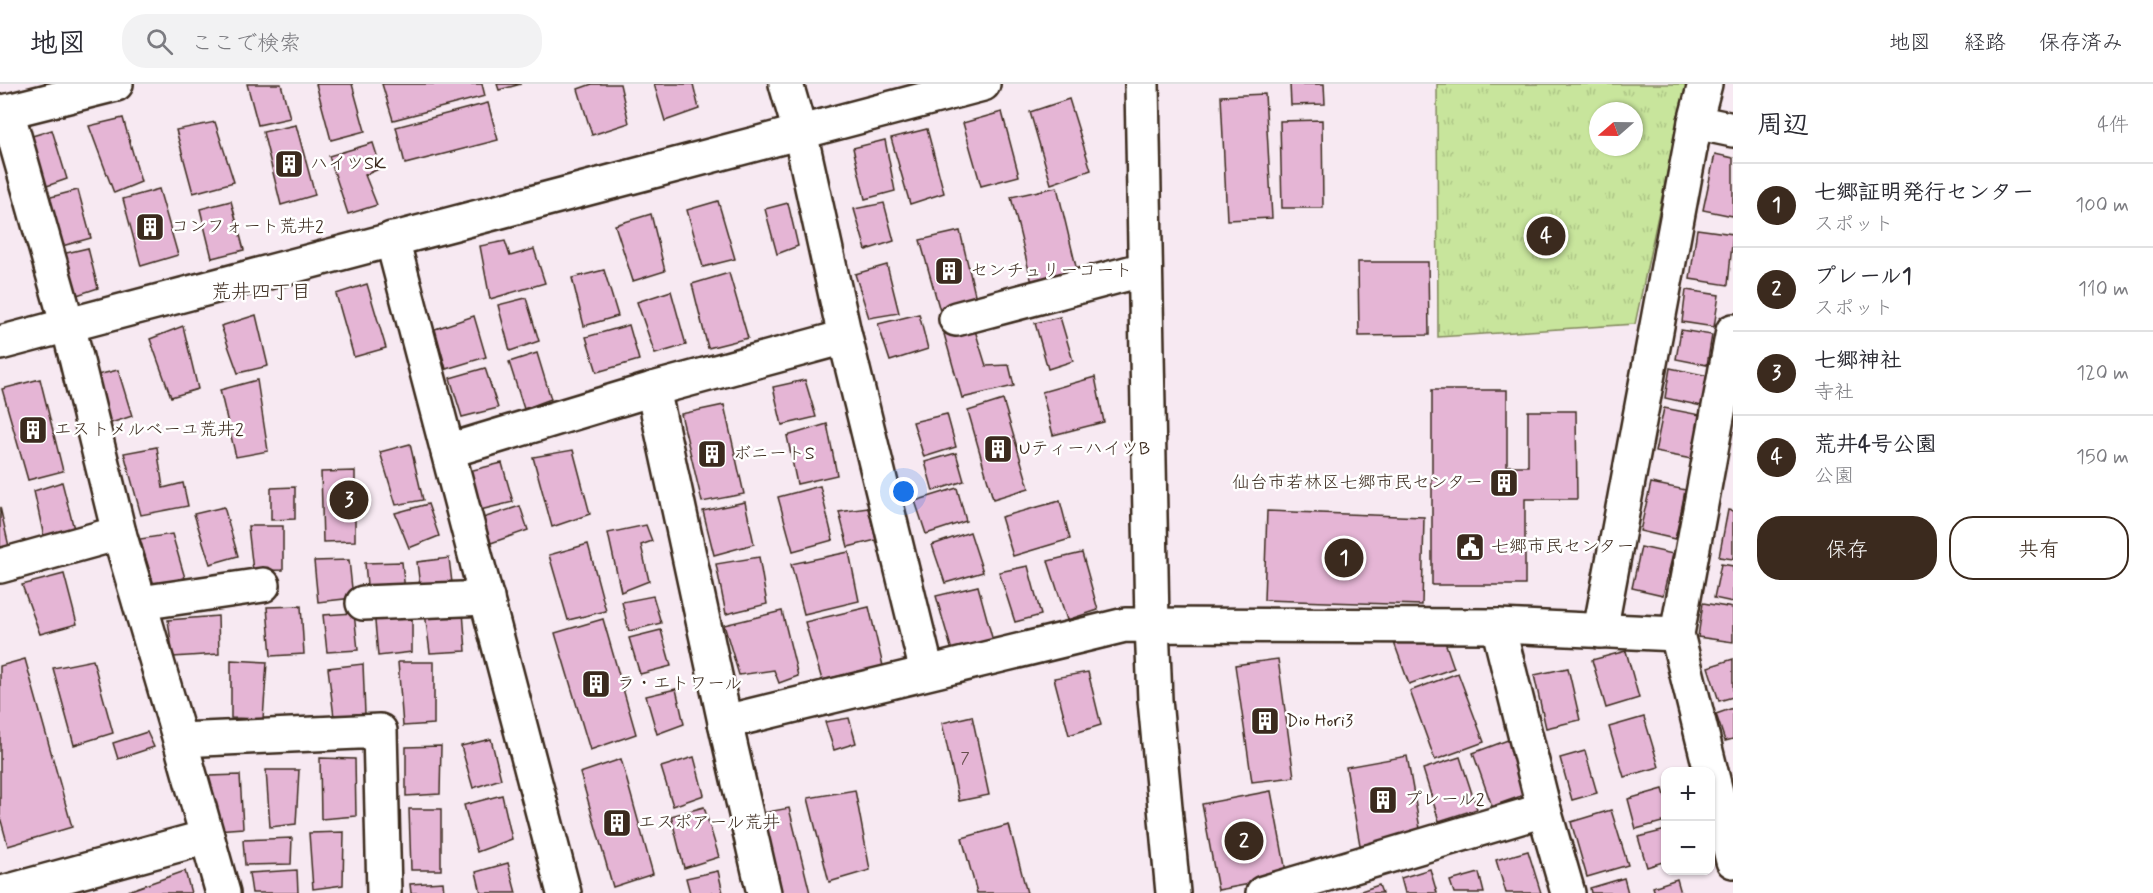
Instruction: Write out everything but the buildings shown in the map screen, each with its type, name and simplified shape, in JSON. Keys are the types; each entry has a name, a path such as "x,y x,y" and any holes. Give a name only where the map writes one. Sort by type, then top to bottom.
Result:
{"street":[{"path":"116,84 4,112 68,326 119,533 223,893"},
{"path":"786,84 800,132 845,337 927,672"},
{"path":"0,343 983,84"},
{"path":"1142,84 1152,624 1155,700 1173,893"},
{"path":"1600,631 1695,122 1705,84"},
{"path":"1695,122 1733,130"},
{"path":"392,239 564,893"},
{"path":"956,319 1145,269"},
{"path":"1733,332 1677,634 1721,761 1733,861"},
{"path":"448,451 653,389 845,337"},
{"path":"653,389 764,893"},
{"path":"0,566 119,533"},
{"path":"140,603 263,585"},
{"path":"363,603 487,597"},
{"path":"725,722 1125,625 1498,626 1677,634"},
{"path":"1498,626 1544,810 1568,893"},
{"path":"180,740 381,731 384,893"},
{"path":"1263,893 1544,810"},
{"path":"2,893 207,837"}],"green space":[{"path":"1437,84 1686,84 1635,324 1438,337"}],"place":[{"name":"ハイツSK","path":"289,164"},
{"name":"コンフォート荒井2","path":"150,227"},
{"name":"荒井4号公園","path":"1546,236"},
{"name":"センチュリーコート","path":"949,271"},
{"name":"エストメルベーユ荒井2","path":"33,430"},
{"name":"UティーハイツB","path":"998,449"},
{"name":"ボニートS","path":"712,454"},
{"name":"仙台市若林区七郷市民センター","path":"1504,483"},
{"name":"七郷神社","path":"349,500"},
{"name":"七郷市民センター","path":"1470,547"},
{"name":"七郷証明発行センター","path":"1344,558"},
{"name":"ラ・エトワール","path":"596,684"},
{"name":"Dio Hori3","path":"1265,721"},
{"name":"プレール2","path":"1383,800"},
{"name":"エスポアール荒井","path":"617,823"},
{"name":"プレール1","path":"1244,841"}],"district":[{"name":"荒井四丁目","path":"261,292"}]}
